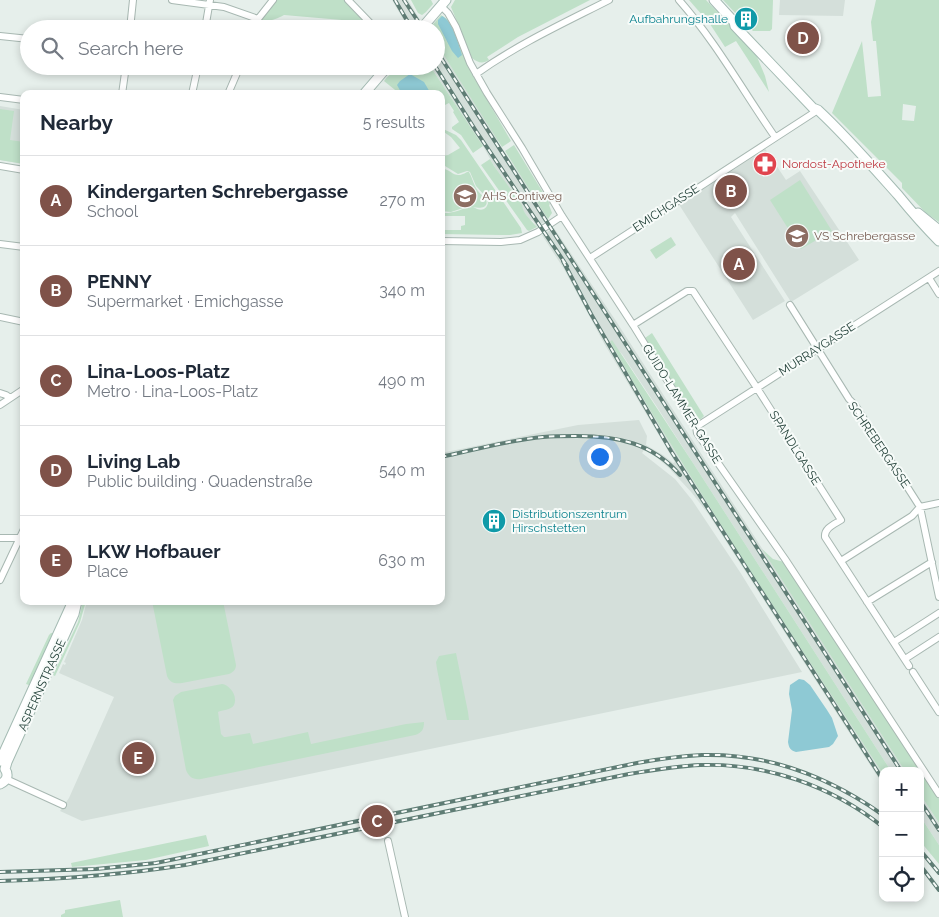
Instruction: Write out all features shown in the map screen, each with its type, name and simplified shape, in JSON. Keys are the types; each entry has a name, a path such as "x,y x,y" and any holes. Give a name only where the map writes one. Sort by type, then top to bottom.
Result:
{"main road":[{"path":"714,0 815,105 939,241"},
{"path":"429,20 444,3"},
{"path":"367,90 380,75"},
{"path":"898,194 939,230"},
{"name":"ASPERNSTRASSE","path":"2,772 71,605"},
{"name":"ASPERNSTRASSE","path":"2,772 74,614 76,605"}],"street":[{"path":"131,20 133,0"},
{"path":"172,0 210,2 258,19 273,0"},
{"path":"348,0 367,20"},
{"path":"476,74 522,44 609,0"},
{"path":"679,0 714,44 775,137"},
{"path":"207,20 210,2"},
{"name":"GUIDO-LAMMER-GASSE","path":"444,3 456,27 470,64 562,216 633,325 696,427 697,433 785,559 939,794"},
{"path":"0,36 20,38"},
{"path":"123,90 125,75"},
{"path":"193,90 196,75"},
{"path":"230,90 236,75"},
{"path":"0,97 20,100"},
{"name":"EMICHGASSE","path":"590,258 818,110"},
{"path":"0,166 20,169"},
{"path":"445,241 501,242 520,240 538,232 562,216"},
{"path":"0,244 20,246"},
{"name":"MURRAYGASSE","path":"696,427 939,271"},
{"path":"929,278 939,294"},
{"name":"SPANDLGASSE","path":"633,325 687,291 693,291 841,520 826,530 824,533 825,537 939,712"},
{"name":"SCHREBERGASSE","path":"790,306 849,400 856,405 920,507 939,597"},
{"path":"0,318 20,321"},
{"path":"0,405 20,392"},
{"path":"0,393 10,398"},
{"path":"841,561 912,516 920,507 939,503"},
{"path":"0,538 20,538"},
{"path":"0,580 20,540"},
{"path":"867,602 932,562"},
{"path":"894,642 939,613"},
{"path":"905,659 939,637"},
{"path":"2,772 63,805"},
{"path":"388,841 405,917"}],"shaded area":[{"path":"392,0 408,0 420,20 404,20"},
{"path":"780,0 845,0 843,16 779,15"},
{"path":"445,57 548,219 537,227 529,219 436,75 445,75"},
{"path":"0,106 20,109 20,163 0,160"},
{"path":"764,147 786,180 800,171 859,260 791,302 735,213 731,217 785,301 753,320 678,203"},
{"path":"554,228 616,321 902,767 888,767 657,407 622,354 610,342 682,463 879,768 879,779 709,515 669,468 655,456 644,450 642,453 675,479 692,500 740,572 802,672 82,821 60,811 69,798 114,697 59,673 63,664 65,665 66,663 64,662 82,620 86,605 445,605 445,452 578,425 639,420 647,436 646,445 673,463 675,462 605,345 564,269 542,235"},
{"path":"924,800 939,823 939,845 924,822"}],"green space":[{"path":"277,0 345,0 366,20 284,15 276,19 260,20"},
{"path":"411,0 431,0 433,4 422,15 418,13"},
{"path":"455,0 590,0 518,37 487,57 489,60 478,62 472,58 451,7"},
{"path":"689,0 706,0 755,52 765,76 769,92 736,41 725,47 710,24"},
{"path":"723,0 773,0 772,29 770,31 753,31 749,29"},
{"path":"876,0 939,0 939,222 926,213 902,188 902,183 832,113 862,41 868,97 881,96 876,41 873,41 871,22","holes":["903,104 916,106 914,121 902,120"]},
{"path":"441,15 451,24 468,67 511,141 502,147 445,57 445,20 437,20"},
{"path":"390,75 436,75 483,146 473,153 461,135 452,129 459,122 449,103 445,105 445,90 395,90 384,81"},
{"path":"0,109 14,111 10,140 20,141 20,163 0,160"},
{"path":"445,130 456,135 461,140 521,228 522,233 510,235 445,234 445,230 461,230 461,226 465,225 465,216 445,216 445,213 473,207 482,210 486,208 488,203 486,197 476,186 470,172 458,174 445,166 445,155 460,148 445,133"},
{"path":"514,145 550,204 552,213 548,219 505,151"},
{"path":"490,159 522,205 526,214 537,227 529,231 527,230 481,165"},
{"path":"445,169 456,175 469,172 477,189 486,201 484,207 466,207 451,212 445,211"},
{"path":"800,180 832,231 801,249 770,200"},
{"path":"671,237 676,245 656,259 650,250"},
{"path":"652,333 704,416 701,419 696,419 645,338"},
{"path":"612,340 693,463 888,767 879,768 709,506 610,342"},
{"path":"762,549 773,559 784,562 918,767 902,767"},
{"path":"82,605 85,605 80,622 55,676 53,675 78,622"},
{"path":"153,605 224,605 236,668 229,674 182,683 171,682 167,676"},
{"path":"53,633 29,685 26,684 49,635"},
{"path":"456,653 469,720 447,720 437,669 436,662 439,656"},
{"path":"222,684 228,686 233,691 235,702 231,708 218,712 221,734 226,737 250,733 253,744 308,732 311,744 406,724 424,722 424,727 421,732 415,735 201,779 194,778 186,770 173,700 181,692"},
{"path":"924,776 939,799 939,823 924,800"},
{"path":"924,822 939,845 939,864 924,846"},
{"path":"206,835 209,846 146,860 72,867 71,863"},
{"path":"120,900 123,917 61,917 65,910"}],"water":[{"path":"442,16 446,18 452,27 462,55 458,58 445,38 445,20 438,20"},
{"path":"412,75 424,82 429,90 400,90 397,85 400,81"},
{"path":"799,679 804,680 810,685 832,718 838,736 829,747 796,752 789,747 792,710 789,694 790,685"}],"railway":[{"path":"395,0 407,20"},
{"path":"404,0 417,20"},
{"path":"445,64 898,767"},
{"path":"441,75 567,266"},
{"path":"563,261 591,314 671,451 879,774"},
{"path":"445,456 530,438 592,436 633,443 658,455 680,475"},
{"path":"0,872 96,869 156,863 637,763 694,755 727,755 751,758 797,770 841,789 879,812"},
{"path":"0,881 93,876 185,865 629,774 701,765 750,768 797,780 842,800 879,824"},
{"path":"924,807 939,830"},
{"path":"924,855 939,873"},
{"path":"924,870 939,890"}],"place":[{"name":"Aufbahrungshalle","path":"746,19"},
{"name":"Living Lab","path":"803,38"},
{"name":"Nordost-Apotheke","path":"765,164"},
{"name":"PENNY","path":"731,191"},
{"name":"AHS Contiweg","path":"465,196"},
{"name":"VS Schrebergasse","path":"797,236"},
{"name":"Kindergarten Schrebergasse","path":"739,264"},
{"name":"Distributionszentrum Hirschstetten","path":"494,521"},
{"name":"LKW Hofbauer","path":"138,758"},
{"name":"Lina-Loos-Platz","path":"377,821"}]}
